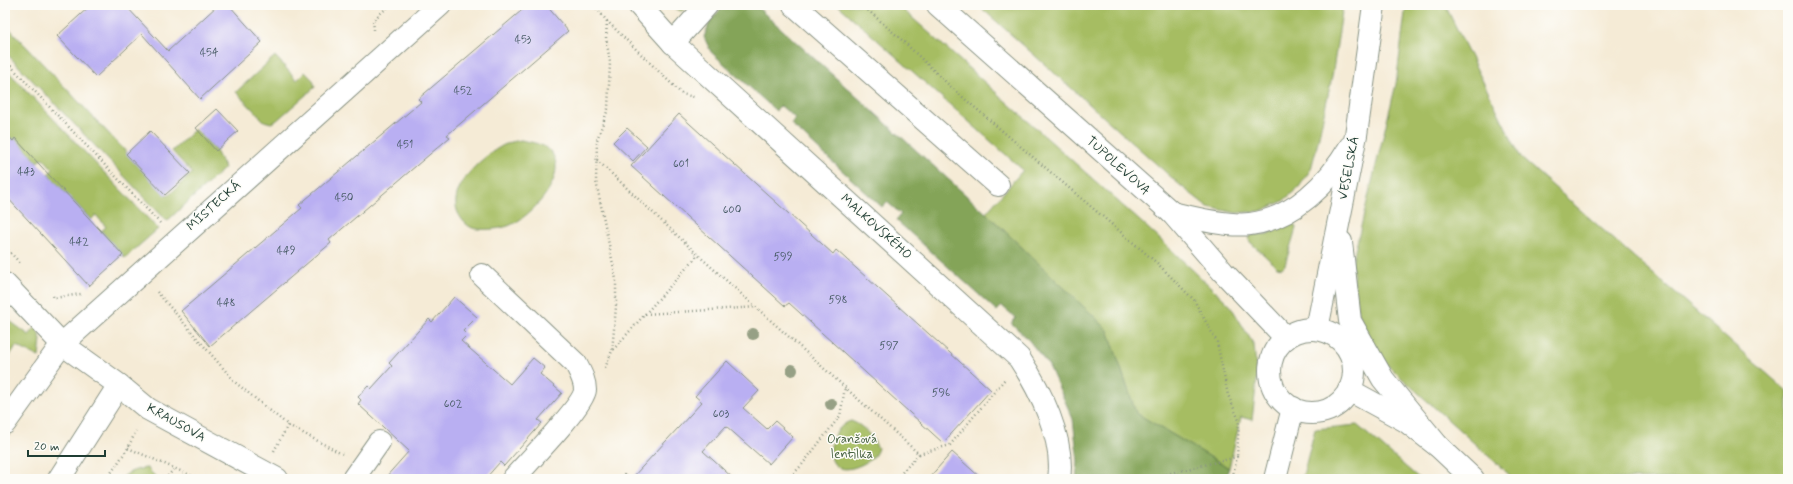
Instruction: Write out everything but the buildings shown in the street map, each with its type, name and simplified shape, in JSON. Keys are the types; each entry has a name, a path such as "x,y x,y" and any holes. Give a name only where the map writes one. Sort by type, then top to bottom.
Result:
{"street":[{"name":"MÍSTECKÁ","path":"5,423 62,344 176,240 440,5"},
{"name":"MALKOVSKÉHO","path":"639,5 673,43 1019,358 1035,381 1047,406 1059,458 1059,479"},
{"path":"673,43 707,5"},
{"path":"794,5 998,185"},
{"name":"TUPOLEVOVA","path":"938,5 1172,214 1223,272 1286,338"},
{"name":"VESELSKÁ","path":"1317,329 1356,135 1374,5"},
{"path":"1172,214 1205,220 1249,225 1282,215 1303,201 1319,187 1346,154 1356,135"},
{"path":"1338,222 1350,321 1383,378 1438,446"},
{"path":"482,275 576,364 583,377 585,391 578,406 513,479"},
{"name":"KRAUSOVA","path":"5,284 62,344 119,384 148,409 277,479"},
{"path":"1317,329 1332,334 1339,339 1349,352 1354,367 1352,384 1339,403 1324,411 1308,412 1293,408 1286,404 1275,391 1270,375 1272,359 1280,344 1286,338 1300,331 1317,329"},
{"path":"59,479 119,384"},
{"path":"1349,390 1406,421 1438,446 1473,479"},
{"path":"1275,479 1293,408"},
{"path":"358,472 379,442"}],"path":[{"path":"374,34 373,20 390,5"},
{"path":"862,5 964,98 1157,263 1194,300 1217,342 1228,395 1239,420 1237,457 1232,479"},
{"path":"603,372 612,351 616,307 616,279 596,181 597,140 608,109 610,62 606,38 607,21"},
{"path":"5,60 176,240"},
{"path":"597,160 698,255 919,454"},
{"path":"5,247 27,270"},
{"path":"612,351 698,255"},
{"path":"153,287 236,383 288,425 358,472"},
{"path":"49,292 54,298 85,294"},
{"path":"645,314 757,308"},
{"path":"896,479 919,454 950,445 1009,374"},
{"path":"788,479 801,466 840,416 845,388"},
{"path":"107,479 128,448 148,409"},
{"path":"128,448 200,479"},
{"path":"1147,479 1237,457"},
{"path":"165,479 175,468"}],"green space":[{"path":"668,5 693,5 681,11"},
{"path":"724,5 755,5 988,215 1108,330 1136,413 1229,468 1225,479 1076,479 1078,462 1073,419 1049,366 1027,338 1011,323 1016,318 1002,306 997,311 896,220 901,214 887,202 882,207 791,124 795,118 781,106 776,111 711,52 704,37 710,21"},
{"path":"838,5 898,5 1150,230 1230,305 1254,345 1257,379 1252,420 1241,417 1229,468 1136,413 1108,330 986,213 1023,170"},
{"path":"978,5 1343,5 1332,77 1311,169 1299,187 1283,201 1261,211 1236,213 1208,207 1181,186"},
{"path":"1406,5 1445,5 1521,158 1788,392 1788,479 1514,479 1387,365 1368,337 1357,308 1352,263 1396,84"},
{"path":"5,24 168,196 192,173 172,151 195,129 216,151 225,168 167,221 5,52"},
{"path":"275,56 297,80 305,72 313,80 315,87 276,121 271,123 264,121 236,92"},
{"path":"5,68 158,229 125,258 101,231 106,227 96,215 91,220 48,174 53,169 43,158 37,162 15,139 12,141 5,133"},
{"path":"521,140 544,146 554,158 556,169 553,181 547,193 528,214 508,226 490,229 475,229 466,224 461,218 456,207 456,196 461,185 468,175 487,156 506,144"},
{"path":"1288,223 1294,224 1296,228 1285,265 1282,268 1277,267 1250,242 1248,238 1251,235 1267,234"},
{"path":"10,321 29,335 36,327 41,339 39,357 16,346 5,363 5,323"},
{"name":"Oranžová lentilka","path":"851,421 864,429 878,448 873,457 869,460 861,465 847,469 838,467 833,461 830,453 836,434 842,426"},
{"path":"1357,425 1420,479 1302,479 1315,429"},
{"path":"147,468 155,476 155,479 121,479 133,471"}]}
